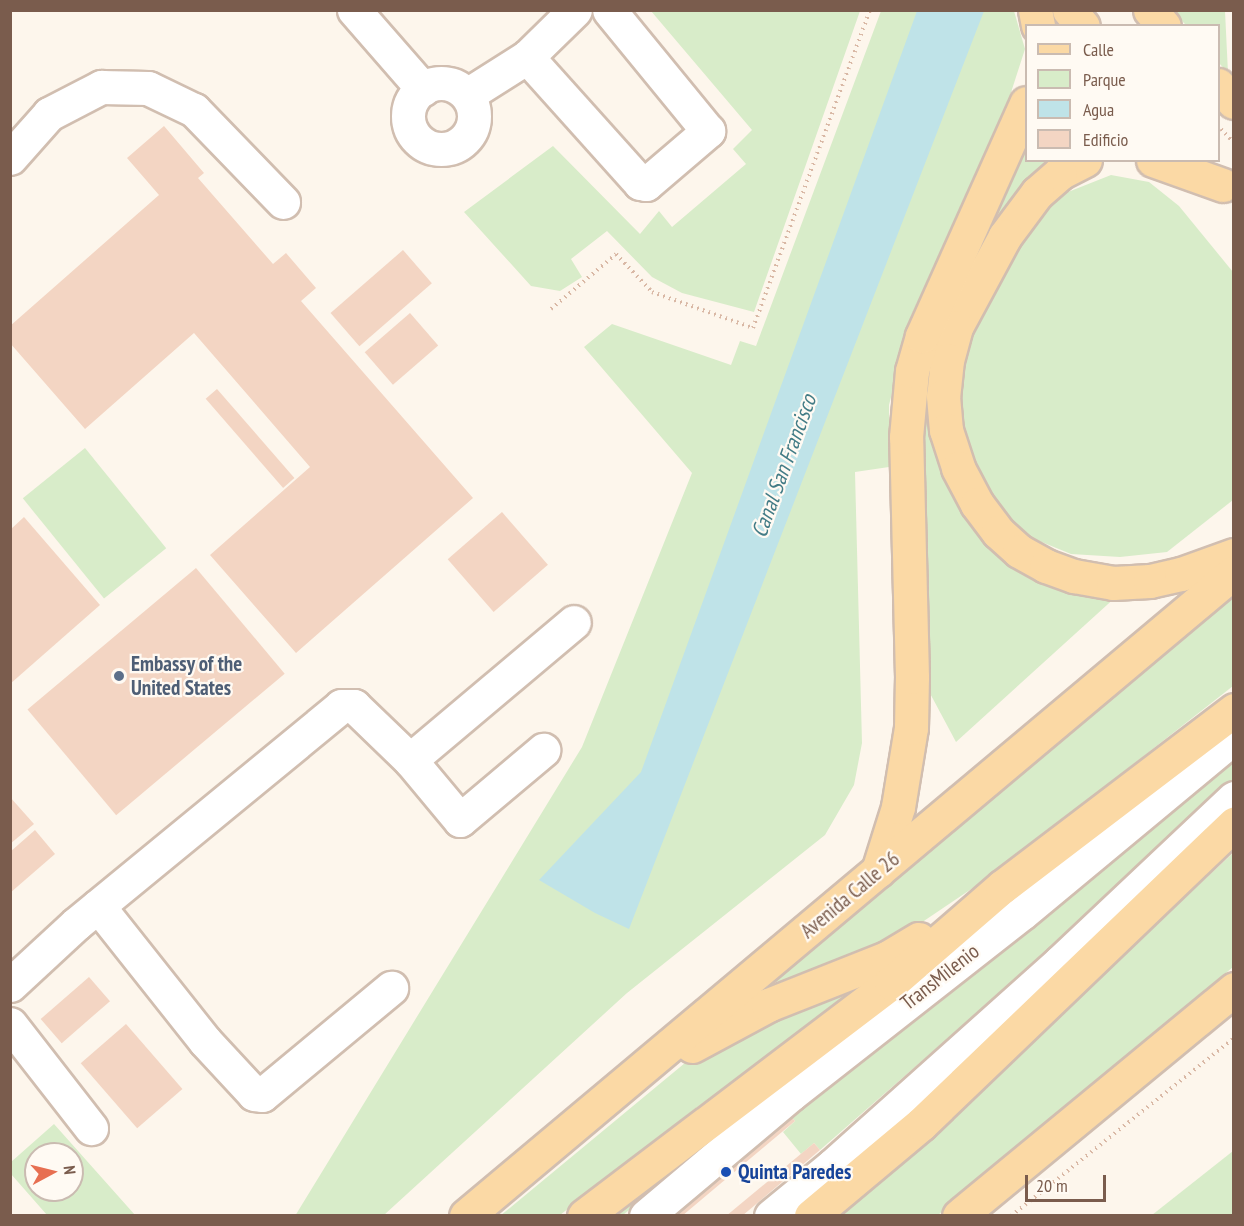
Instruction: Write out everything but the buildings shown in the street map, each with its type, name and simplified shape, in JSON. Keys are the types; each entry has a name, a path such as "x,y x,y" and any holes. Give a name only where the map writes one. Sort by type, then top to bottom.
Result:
{"main road":[{"path":"1069,10 1081,24"},
{"path":"1150,10 1162,24"},
{"path":"1220,87 1233,102"},
{"path":"878,871 898,807 911,728 912,677 906,437 912,371 922,336 1025,105"},
{"path":"1081,162 1060,173 1037,193 1005,236 956,327 947,360 943,396 946,430 958,468 977,504 998,531 1019,550 1046,566 1074,576 1113,583 1150,581 1181,574 1233,555"},
{"path":"1158,162 1228,191"},
{"path":"1204,162 1228,191"},
{"name":"Avenida Calle 26","path":"466,1215 1233,572"},
{"path":"585,1215 891,982 1002,887 1233,710"},
{"path":"811,1215 921,1124 1233,824"},
{"path":"590,1113 691,1047 768,1005 887,958 1002,887"},
{"path":"959,1215 1233,989"}],"lane":[{"path":"354,10 423,89"},
{"path":"467,96 527,57 575,10"},
{"path":"527,57 640,183 646,184 708,131 609,10"},
{"path":"446,83 458,87 467,96 473,107 474,120 470,132 461,142 450,148 436,149 424,144 415,135 410,123 409,110 414,98 423,89 434,84 446,83"},
{"path":"10,158 49,114 101,87 148,88 194,110 283,202"},
{"path":"410,760 574,622"},
{"path":"10,985 98,906 341,706 354,706 410,760 460,820 543,750"},
{"name":"TransMilenio","path":"646,1215 791,1094 1022,913 1233,736"},
{"path":"771,1215 833,1165 1060,962 1233,798"},
{"path":"98,906 205,1041 254,1094 262,1095 390,988"},
{"path":"10,1024 91,1128"}],"path":[{"path":"551,309 616,254 652,292 753,328 870,10"},
{"path":"1220,128 1233,143"},
{"path":"1011,1215 1233,1038"}],"green space":[{"path":"651,11 860,11 754,312 682,293 652,277 607,231 571,259 582,277 560,291 531,286 464,212 553,146 640,234 659,211 672,227 746,164 733,149 752,130"},
{"path":"881,11 1014,11 1025,49 1005,111 912,314 889,405 889,467 855,472 862,743 854,785 825,835 627,993 384,1215 295,1216 582,747 692,473 584,347 612,324 731,365 740,341 756,346"},
{"path":"1172,11 1225,11 1228,73 1220,64 1220,24 1185,24"},
{"path":"1025,145 1025,162 1056,162 934,389 971,514 1118,595 956,742 925,684 920,392 980,240"},
{"path":"1111,175 1149,182 1179,206 1233,272 1233,500 1167,552 1120,557 1071,554 1027,536 989,496 963,444 960,390 969,335 1038,217 1068,192"},
{"path":"85,448 166,548 104,599 23,498"},
{"path":"1233,589 1233,686 992,875 912,929 835,966 744,991"},
{"path":"1233,748 1233,779 1050,949 820,1150 814,1143 801,1154 783,1132 795,1121 787,1112"},
{"path":"1233,853 1233,967 938,1215 841,1216"},
{"path":"861,985 774,1053 696,1108 560,1215 500,1216 697,1053 778,1015"},
{"path":"54,1124 70,1142 34,1142"},
{"path":"24,1151 24,1189 11,1174 11,1162"},
{"path":"1233,1151 1233,1215 1152,1215"},
{"path":"84,1158 135,1215 47,1215 36,1202 84,1202"},
{"path":"649,1177 656,1188 623,1215 600,1216"}],"water":[{"name":"Canal San Francisco","path":"917,11 984,11 629,929 595,913 539,880 641,772"}],"place":[{"name":"Embassy of the United States","path":"119,676"},
{"name":"Quinta Paredes","path":"726,1172"}]}
